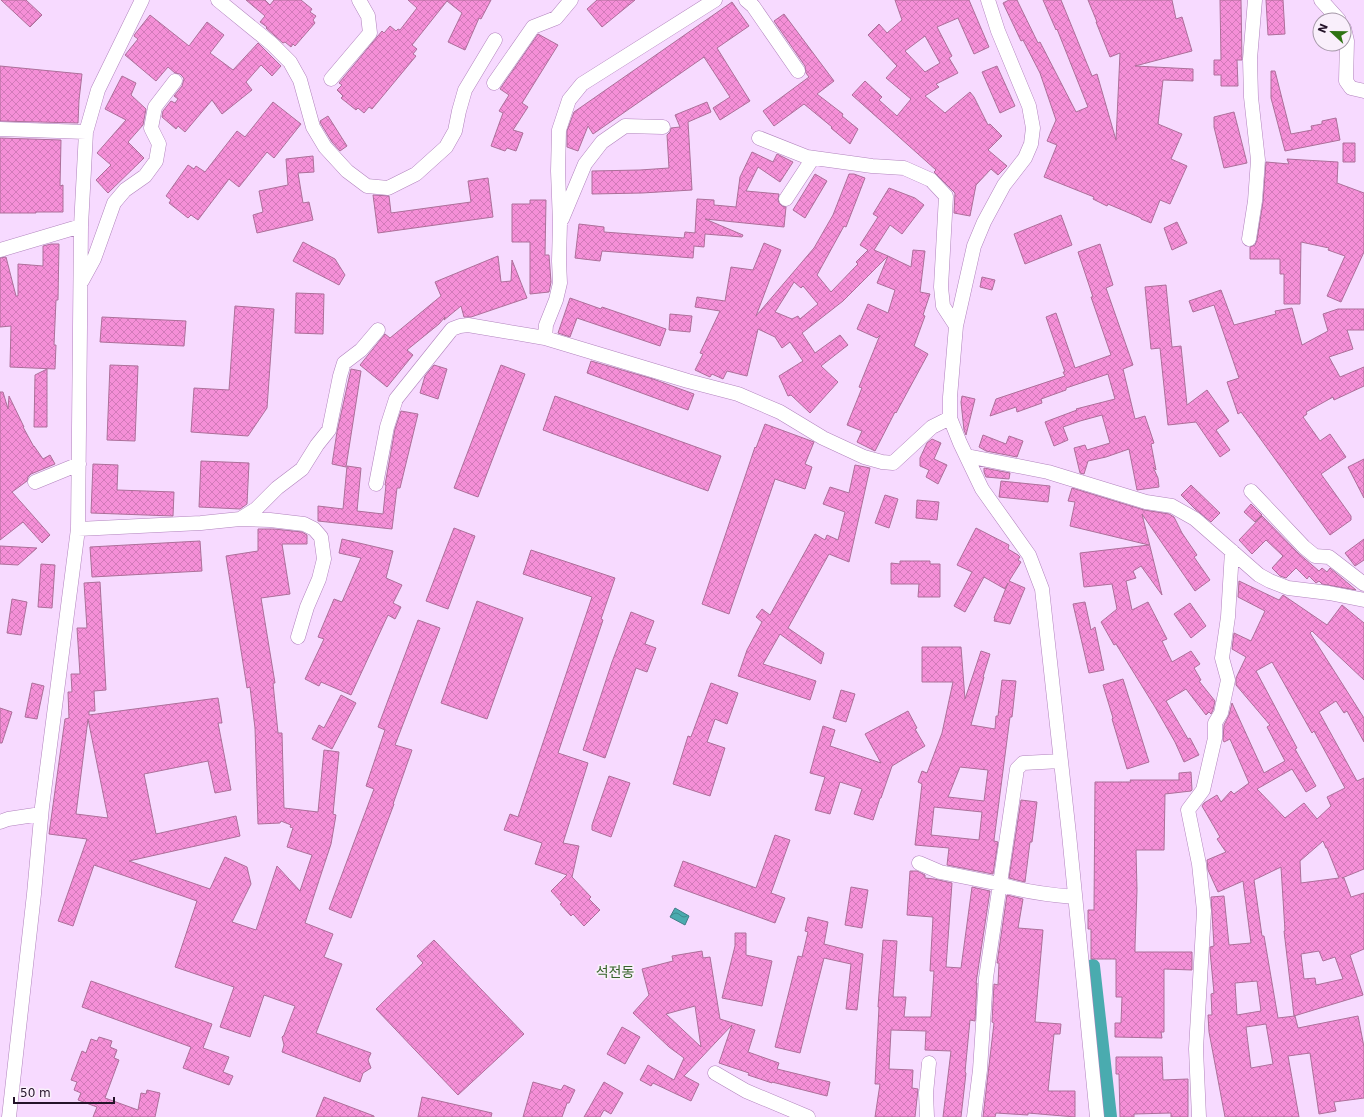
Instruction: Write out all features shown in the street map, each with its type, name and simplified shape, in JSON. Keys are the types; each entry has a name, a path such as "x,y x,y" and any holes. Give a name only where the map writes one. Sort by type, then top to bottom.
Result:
{"street":[{"path":"9,1117 34,894 41,814 78,529 81,226 86,132 98,90 142,0"},
{"path":"218,0 272,44 290,62 300,80 314,127 325,147 347,171 367,186 388,188 416,174 446,147 455,131 465,90 495,40"},
{"path":"331,79 370,33 368,16 359,0"},
{"path":"494,83 534,26 556,18 571,0"},
{"path":"545,338 546,325 556,300 560,283 558,171 559,130 569,100 582,84 715,0"},
{"path":"746,0 753,6 798,71"},
{"path":"988,0 998,31 1029,106 1033,128 1031,144 1025,158 1004,185 984,222 974,246 956,326 950,418 982,489 1029,555 1042,589 1097,1117"},
{"path":"1249,238 1255,201 1258,160 1250,97 1250,59 1255,0"},
{"path":"1321,0 1332,12"},
{"path":"1347,52 1346,81 1351,88 1364,91"},
{"path":"81,284 94,259 114,203 125,190 145,176 156,161 158,144 151,128 155,107 175,81"},
{"path":"560,223 585,164 602,142 625,126 663,127"},
{"path":"0,129 86,132"},
{"path":"759,138 807,157 872,166 904,168 931,180 946,196 941,287 943,306 956,326"},
{"path":"786,199 813,158"},
{"path":"0,250 81,226"},
{"path":"376,484 387,427 396,399 452,330 460,326 468,325 545,338 688,381 738,394 780,412 823,438 864,457 882,462 893,463 932,427 950,418"},
{"path":"240,519 256,509 277,488 302,469 317,445 329,430 344,363 361,350 378,330"},
{"path":"967,456 1048,472 1146,502 1172,506 1195,519 1260,575 1270,581 1288,588 1329,593 1364,600"},
{"path":"36,482 79,464"},
{"path":"1250,491 1304,547 1315,556 1329,557 1364,584"},
{"path":"78,529 201,523 240,519 304,524 314,529 321,537 324,559 319,579 307,607 298,637"},
{"path":"1199,1117 1196,1049 1204,910 1199,864 1188,810 1203,790 1215,738 1215,723 1221,713 1228,680 1222,658 1228,617 1232,551"},
{"path":"974,1117 980,1070 986,978 1017,769 1023,763 1061,762"},
{"path":"0,822 41,814"},
{"path":"919,863 940,872 1009,887 1075,898"},
{"path":"927,1117 926,1093 929,1063"},
{"path":"715,1073 746,1090 808,1117"}],"water":[{"path":"675,908 689,916 685,925 670,917"}],"building":[{"path":"1,0 26,0 42,15 30,27"},
{"path":"246,0 265,0 270,5 274,0 301,0 312,9 310,12 316,16 313,20 315,23 295,46 293,44 291,47 285,42 283,43 260,22 265,16"},
{"path":"408,0 491,0 481,19 479,18 465,50 448,42 462,13 447,1 412,45 417,49 413,54 416,56 372,109 369,107 364,113 358,108 356,110 341,98 343,96 337,90 342,85 339,83 382,31 384,33 390,26 396,31 398,29 400,30 417,8"},
{"path":"597,0 635,0 602,27 587,9"},
{"path":"895,0 969,0 989,47 974,54 958,18 937,27 952,56 949,58 958,73 936,84 939,87 925,96 945,113 970,92 988,125 990,124 1002,136 988,150 1007,166 998,175 991,169 976,185 970,216 954,213 955,193 934,172 936,170 852,95 865,81 882,97 879,100 897,116 911,99 886,78 897,66 868,35 879,24 887,33 902,20","holes":["925,36 940,63 925,72 905,51"]},
{"path":"1009,0 1017,0 1038,43 1040,42 1076,112 1088,107 1057,29 1056,30 1043,0 1061,0 1092,76 1097,74 1116,140 1120,53 1110,57 1088,0 1172,0 1176,19 1182,17 1192,51 1135,66 1193,69 1193,81 1163,80 1158,124 1182,134 1171,159 1187,166 1170,204 1160,200 1151,223 1108,204 1107,206 1093,199 1094,197 1044,177 1057,145 1047,141 1056,120 1040,73 1023,40 1021,41 1003,3"},
{"path":"1220,0 1241,0 1242,60 1237,60 1238,86 1221,86 1221,75 1214,75 1214,60 1221,60"},
{"path":"1266,0 1283,0 1285,34 1268,35"},
{"path":"732,2 749,26 717,48 750,101 720,120 713,108 730,97 704,57 593,134 588,126 578,151 567,147 567,131 574,112"},
{"path":"784,14 834,81 817,94 843,114 842,116 858,129 850,144 804,104 774,126 763,111 809,77 806,73 805,66 774,21"},
{"path":"150,15 189,46 207,22 224,35 210,53 233,70 258,43 281,66 272,76 261,65 246,82 252,90 222,114 212,100 185,132 178,126 176,129 162,117 163,111 171,101 175,103 178,99 174,96 182,86 184,79 183,77 168,67 156,81 125,55 138,39 134,36 135,34"},
{"path":"538,34 558,45 522,103 528,107 513,130 523,133 516,151 507,148 505,151 491,146 503,113 499,111 509,95 500,89"},
{"path":"0,66 82,74 78,123 0,121"},
{"path":"997,66 1015,106 1000,113 982,72"},
{"path":"1271,71 1275,71 1291,134 1312,130 1311,126 1322,124 1322,121 1336,118 1340,140 1285,151 1271,98"},
{"path":"122,76 136,83 131,95 146,109 143,125 128,142 144,158 108,193 96,180 111,165 97,153 126,120 105,109"},
{"path":"273,102 301,124 274,158 267,152 239,187 229,179 198,220 191,215 188,218 169,203 171,200 166,196 188,165 194,169 196,166 205,172 237,131 245,137"},
{"path":"707,102 711,112 688,122 692,190 592,194 592,171 669,168 667,135 671,128 680,127 675,115"},
{"path":"1234,112 1247,163 1224,168 1214,127 1214,117"},
{"path":"328,116 347,146 340,151 332,142 321,124 320,121"},
{"path":"0,138 61,140 60,186 63,185 63,212 0,213"},
{"path":"1343,143 1355,143 1355,162 1343,162"},
{"path":"752,152 773,162 777,154 793,162 780,182 758,167 746,191 779,194 779,203 786,207 784,227 705,219 743,235 742,237 705,234 704,247 694,246 693,258 602,251 600,261 575,258 579,224 604,227 604,232 684,238 685,232 695,233 697,199 714,200 714,205 736,207 740,177"},
{"path":"313,156 314,172 298,173 303,203 309,202 313,220 257,233 253,215 263,212 259,191 288,185 286,159"},
{"path":"1287,159 1338,162 1337,183 1364,193 1364,252 1341,302 1327,296 1345,256 1328,250 1329,248 1301,242 1300,304 1284,304 1284,274 1280,274 1280,259 1250,259 1250,247 1255,245 1257,240 1263,202 1266,162 1289,164"},
{"path":"815,174 827,181 805,218 793,210"},
{"path":"849,174 854,174 865,178 846,227 844,226 817,275 831,292 858,264 856,262 868,250 860,245 878,217 873,214 889,188 915,198 924,205 902,234 890,225 874,250 888,256 843,301 802,333 815,353 840,335 848,345 821,366 838,382 810,413 791,395 788,396 779,376 803,361 790,342 782,348 775,337 758,329 747,376 727,371 723,379 712,374 710,377 695,370 703,354 700,353 720,311 695,307 697,297 725,301 731,267 753,270 764,243 781,250 756,316 814,248 833,215","holes":["794,282 801,288 803,286 818,304 800,319 798,316 792,319 775,312"]},
{"path":"488,178 493,217 378,233 373,195 389,196 391,213 471,202 468,181"},
{"path":"530,200 546,200 545,255 549,255 551,282 549,292 530,294 530,242 512,242 512,204 530,204"},
{"path":"1061,215 1072,245 1025,264 1014,234"},
{"path":"1177,222 1187,243 1172,250 1164,228"},
{"path":"303,242 335,259 345,275 339,285 293,261"},
{"path":"59,244 58,300 56,300 54,345 56,345 55,369 10,367 11,326 0,327 0,258 6,257 16,296 18,296 18,264 43,266 43,246"},
{"path":"1100,244 1113,285 1106,288 1133,365 1123,369 1135,419 1145,416 1154,443 1151,444 1156,470 1153,467 1158,478 1159,487 1137,490 1129,449 1106,457 1088,461 1084,474 1080,473 1074,448 1085,445 1087,450 1110,443 1102,415 1063,427 1068,440 1054,446 1045,422 1077,410 1076,409 1115,399 1108,374 1066,388 1066,390 1041,399 1042,403 1017,412 1016,407 990,416 996,399 1065,376 1063,372 1065,372 1046,317 1056,313 1075,368 1111,355 1091,297 1093,297 1078,252"},
{"path":"913,250 925,251 920,292 930,294 923,315 925,316 914,346 928,354 875,451 857,442 862,431 847,425 862,388 859,387 880,335 877,338 857,329 868,304 888,313 895,290 877,283 888,256 911,267"},
{"path":"498,256 501,282 511,281 512,260 527,298 471,317 464,317 461,306 444,320 445,317 439,324 407,350 413,355 387,387 360,365 385,334 390,338 441,296 435,282"},
{"path":"982,277 995,280 992,290 980,287"},
{"path":"1166,285 1172,347 1181,346 1187,405 1207,390 1229,421 1216,430 1230,450 1220,457 1196,422 1168,425 1160,348 1151,349 1145,287"},
{"path":"1221,290 1234,325 1276,314 1275,311 1292,308 1302,345 1328,331 1323,314 1338,309 1364,309 1364,330 1347,330 1353,349 1329,357 1340,377 1364,367 1364,386 1334,400 1333,397 1306,412 1307,414 1303,417 1320,441 1330,434 1346,457 1321,474 1351,516 1351,520 1330,535 1241,412 1238,414 1227,382 1239,378 1214,305 1193,312 1189,301"},
{"path":"296,293 324,294 323,334 295,333"},
{"path":"570,298 601,309 602,307 666,329 660,346 577,318 570,337 558,333"},
{"path":"235,306 274,309 267,408 248,436 191,432 194,388 229,390"},
{"path":"670,314 692,316 690,332 669,330"},
{"path":"102,317 186,321 184,346 100,342"},
{"path":"591,361 653,379 694,394 688,410 587,373"},
{"path":"110,365 138,366 135,441 107,440"},
{"path":"434,365 447,369 438,399 420,393 425,376"},
{"path":"501,365 525,374 478,497 454,488"},
{"path":"47,369 47,427 34,427 35,375"},
{"path":"351,369 361,371 346,467 332,464 337,432"},
{"path":"0,392 3,392 8,409 9,396 23,427 34,447 43,459 50,455 55,464 31,474 27,481 12,492 50,535 42,543 23,522 0,540"},
{"path":"555,396 721,456 708,491 543,430"},
{"path":"962,396 975,399 966,435 964,430 961,402"},
{"path":"401,411 418,414 400,488 397,488 392,529 318,521 318,506 343,509 347,466 361,468 357,511 383,514 385,485 395,429"},
{"path":"765,424 814,442 805,464 812,467 805,489 775,479 729,614 702,604 755,447 756,448"},
{"path":"983,435 1006,444 1009,436 1023,441 1017,457 986,451 979,447"},
{"path":"932,439 941,443 934,459 947,465 938,484 926,477 929,470 920,466 920,458 927,443"},
{"path":"1364,459 1364,498 1348,467"},
{"path":"201,461 249,463 247,504 240,509 199,507"},
{"path":"93,464 118,465 117,490 174,492 173,516 91,513"},
{"path":"855,465 870,468 849,562 829,554 788,628 824,653 821,664 780,634 763,664 816,681 810,700 738,676 747,650 762,622 756,617 762,609 770,615 815,534 825,540 827,535 838,540 845,512 823,504 830,487 849,493"},
{"path":"984,468 1010,473 1009,479 986,477"},
{"path":"1001,481 1050,486 1048,502 999,497"},
{"path":"1191,485 1220,513 1211,522 1181,495"},
{"path":"1072,488 1144,510 1169,514 1174,517 1182,533 1197,555 1194,557 1210,580 1195,591 1142,514 1162,595 1141,566 1133,571 1136,578 1126,581 1132,610 1148,602 1167,639 1162,641 1172,662 1191,651 1200,664 1194,668 1201,680 1199,681 1215,701 1211,714 1209,712 1206,715 1186,689 1166,701 1199,755 1184,762 1175,742 1155,707 1116,644 1114,645 1101,622 1117,609 1112,584 1084,587 1080,553 1149,545 1070,526 1075,502 1068,501"},
{"path":"885,495 898,499 889,528 875,523"},
{"path":"917,500 939,502 937,520 916,518"},
{"path":"1251,504 1262,515 1255,522 1244,512"},
{"path":"1262,516 1298,553 1319,571 1322,568 1327,572 1330,568 1356,590 1322,584 1319,581 1316,583 1309,576 1307,579 1296,568 1286,578 1280,576 1272,568 1283,556 1266,540 1252,554 1239,540"},
{"path":"454,528 475,536 448,609 426,601"},
{"path":"976,528 1009,545 1008,549 1020,557 1018,560 1021,562 1009,581 1025,588 1010,624 994,621 1008,583 1005,589 984,577 965,612 954,606 972,572 957,565"},
{"path":"258,529 302,532 307,535 307,544 282,544 290,594 261,598 275,683 273,683 278,733 282,733 284,808 318,812 324,750 339,752 333,814 336,815 331,844 305,923 333,934 324,957 342,964 316,1033 371,1053 368,1060 371,1068 363,1073 360,1082 282,1052 284,1045 282,1037 295,1006 264,995 250,1037 220,1027 234,987 175,967 197,901 94,865 73,926 58,921 87,839 49,834 65,719 69,718 68,692 72,692 71,674 80,674 77,628 87,628 84,583 100,582 106,690 94,691 95,711 89,711 89,715 218,698 222,723 218,723 231,790 215,793 208,761 144,774 156,834 236,816 240,836 129,861 210,889 225,857 247,867 251,884 232,922 256,930 277,866 300,891 312,855 287,847 293,828 290,827 291,825 281,821 280,823 258,824 255,728 250,687 247,688 226,556 258,551","holes":["88,719 108,818 76,814"]},
{"path":"342,539 393,551 386,578 402,585 393,603 401,607 395,619 388,615 351,695 321,682 319,686 305,679 324,639 318,637 334,599 342,602 361,558 339,553"},
{"path":"1364,539 1364,560 1355,566 1345,553"},
{"path":"200,541 202,571 92,577 90,547"},
{"path":"0,546 37,548 18,565 0,564"},
{"path":"531,550 615,578 601,619 603,620 558,753 588,763 563,843 579,846 572,877 591,897 589,899 600,910 584,926 573,914 571,916 551,891 567,875 535,864 542,843 504,830 510,814 518,817 592,597 523,574"},
{"path":"900,561 930,561 930,564 940,564 940,597 918,597 919,584 891,584 891,563 900,564"},
{"path":"41,564 55,565 52,608 38,607"},
{"path":"1239,581 1279,600 1283,595 1327,625 1342,605 1364,623 1364,680 1312,631 1310,633 1364,718 1364,742 1347,711 1344,713 1336,701 1319,712 1357,781 1364,778 1364,869 1342,878 1344,878 1351,897 1364,893 1364,949 1350,955 1363,995 1294,1016 1284,931 1281,867 1254,880 1262,936 1264,936 1278,1018 1295,1016 1298,1028 1358,1016 1364,1047 1364,1098 1334,1102 1336,1111 1319,1114 1310,1053 1288,1056 1299,1117 1225,1117 1209,1032 1208,1015 1212,1015 1211,994 1214,993 1210,951 1210,947 1214,946 1211,897 1224,896 1229,945 1251,943 1243,881 1218,892 1208,870 1207,860 1226,852 1217,839 1220,837 1202,806 1204,803 1217,795 1221,802 1231,791 1234,794 1249,783 1230,739 1224,742 1223,740 1224,725 1229,715 1232,703 1264,773 1285,761 1267,727 1270,725 1236,685 1236,678 1246,657 1232,649 1234,633 1251,641 1265,611 1238,597","holes":["1272,662 1312,733 1314,731 1345,788 1327,797 1331,806 1317,819 1304,803 1285,818 1257,789 1292,769 1306,792 1316,786 1295,749 1297,748 1256,671","1323,841 1339,878 1301,883 1300,861","1319,951 1323,961 1335,957 1343,979 1316,985 1315,978 1304,979 1301,954","1257,981 1261,1011 1237,1015 1235,983","1266,1024 1273,1064 1251,1068 1246,1027"]},
{"path":"12,599 27,602 21,635 7,633"},
{"path":"477,601 523,618 487,719 441,703"},
{"path":"1085,602 1091,630 1095,627 1104,670 1089,673 1073,604"},
{"path":"1190,603 1206,626 1191,638 1174,614"},
{"path":"631,612 654,621 645,644 656,648 647,672 636,668 605,758 583,750 612,662"},
{"path":"418,620 440,628 395,745 412,750 394,804 351,918 329,909 374,789 366,786 385,730 378,727"},
{"path":"922,647 961,647 965,699 981,651 990,654 971,725 995,729 1002,680 1016,681 994,840 998,842 993,874 947,865 949,848 915,845 922,784 918,782 922,771 927,773 942,733 953,682 922,682","holes":["960,767 988,770 984,801 948,797","934,807 982,812 979,840 931,835"]},
{"path":"1123,679 1149,762 1127,769 1103,685"},
{"path":"32,683 44,686 37,719 25,717"},
{"path":"711,683 738,693 727,724 715,719 707,742 725,748 710,796 673,784 688,736 691,737"},
{"path":"841,690 855,694 846,722 833,718"},
{"path":"341,695 356,703 332,749 312,739 319,725 324,728"},
{"path":"0,708 12,712 2,743 0,743"},
{"path":"908,711 917,728 915,729 925,746 892,766 873,820 854,814 862,789 840,782 830,814 815,810 825,777 810,773 823,726 835,730 830,746 881,763 865,734"},
{"path":"1191,772 1191,791 1165,794 1164,850 1136,850 1137,890 1135,952 1192,952 1192,970 1164,969 1164,1032 1161,1032 1162,1038 1115,1037 1115,1023 1121,1023 1122,997 1116,997 1116,959 1091,959 1091,929 1088,929 1088,910 1094,910 1095,782 1179,780 1179,773"},
{"path":"609,776 630,783 611,837 592,830 592,825"},
{"path":"1021,800 1037,802 1025,882 1009,878"},
{"path":"775,835 790,840 771,893 785,898 775,923 674,886 683,861 756,888"},
{"path":"910,871 917,871 925,875 925,878 952,883 946,967 961,968 972,887 990,891 976,983 975,1021 970,1020 961,1117 943,1117 951,1051 925,1050 926,1031 891,1030 889,1069 913,1070 912,1088 918,1089 915,1117 875,1117 880,1084 875,1084 878,1007 883,940 897,941 893,997 906,997 904,1017 931,1017 934,971 930,971 933,917 907,915"},
{"path":"851,887 868,890 862,928 845,925"},
{"path":"1007,895 1023,899 1018,928 1043,930 1035,1022 1061,1024 1060,1034 1054,1034 1048,1091 1075,1091 1075,1117 1028,1113 1028,1115 996,1113 995,1117 983,1117 994,1023 992,1022 994,984 998,985 999,963 997,963"},
{"path":"808,917 828,922 824,944 863,954 857,1010 846,1009 851,964 824,958 800,1053 775,1047 798,956 802,957 808,932 805,931"},
{"path":"735,933 746,933 746,955 772,961 762,1006 722,998 735,946"},
{"path":"434,940 524,1034 458,1095 376,1009 423,963 417,956"},
{"path":"702,951 703,958 710,957 720,1019 755,1030 748,1052 779,1063 777,1069 830,1082 827,1096 772,1083 748,1075 749,1073 719,1063 732,1025 684,1076 699,1084 691,1101 653,1083 651,1086 640,1080 648,1065 674,1080 684,1058 669,1047 633,1013 649,995 642,969 673,961 672,956","holes":["695,1006 701,1047 666,1014"]},
{"path":"91,981 212,1024 203,1048 229,1057 223,1072 233,1076 229,1085 183,1068 191,1047 82,1007"},
{"path":"622,1027 640,1037 625,1064 607,1054"},
{"path":"99,1037 112,1041 110,1047 117,1050 114,1058 119,1060 105,1098 138,1110 141,1093 146,1094 147,1090 160,1093 155,1117 93,1117 97,1107 78,1100 81,1093 74,1090 77,1082 71,1080 82,1051 86,1053 91,1039 97,1041"},
{"path":"1116,1057 1162,1057 1163,1080 1188,1079 1188,1117 1171,1117 1171,1113 1134,1114 1134,1117 1120,1117 1119,1074 1116,1074"},
{"path":"533,1082 561,1090 564,1085 575,1090 569,1103 567,1103 562,1117 523,1117"},
{"path":"604,1082 623,1093 611,1114 604,1110 600,1117 584,1117"},
{"path":"324,1097 374,1116 374,1117 316,1117"},
{"path":"422,1097 492,1113 491,1117 418,1117"}],"waterway":[{"path":"1093,966 1110,1117"}],"district":[{"name":"석전동","path":"615,972"}]}
